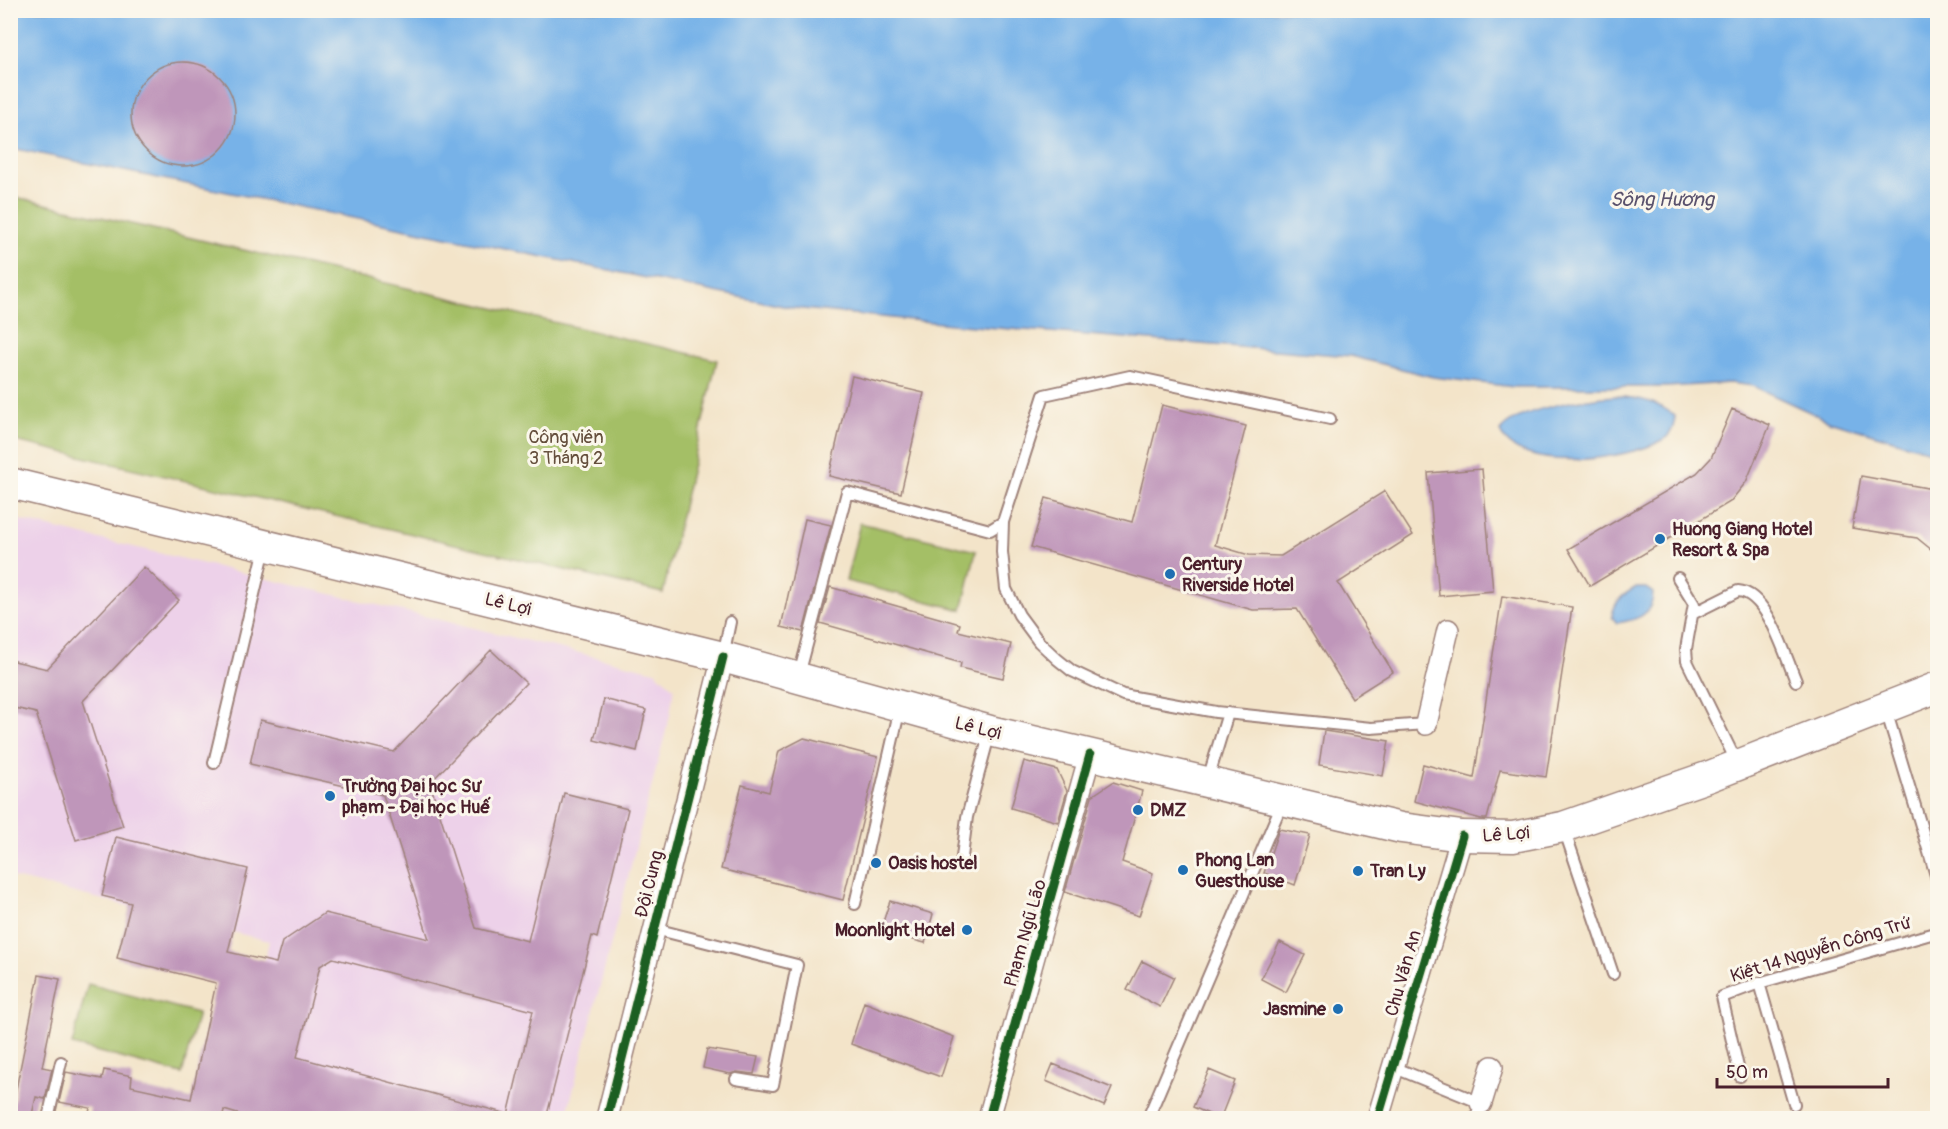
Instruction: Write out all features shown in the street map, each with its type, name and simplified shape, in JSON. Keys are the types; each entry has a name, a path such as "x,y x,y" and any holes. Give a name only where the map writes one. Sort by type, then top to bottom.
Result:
{"main road":[{"name":"Lê Lợi","path":"10,483 723,657 990,731 1401,828 1462,836 1513,837 1563,828 1620,810 1938,687"}],"street":[{"path":"1426,724 1448,630"},
{"name":"Đội Cung","path":"607,1119 723,657"},
{"name":"Phạm Ngũ Lão","path":"989,1119 1090,755"},
{"name":"Chu Văn An","path":"1378,1119 1462,836"},
{"path":"1479,1111 1492,1067"}],"lane":[{"path":"1329,419 1130,376 1044,395 1003,522 1002,552 1006,589 1019,615 1039,642 1057,659 1072,671 1123,695 1228,713 1371,728 1426,724"},
{"path":"798,678 847,492 990,531 1003,522"},
{"path":"214,763 266,544"},
{"path":"1678,578 1693,601 1694,613 1686,649 1687,661 1739,765"},
{"path":"1694,613 1730,593 1746,591 1754,595 1763,605 1796,681"},
{"path":"723,657 730,622"},
{"path":"855,904 900,707"},
{"path":"1885,709 1938,882"},
{"path":"1208,782 1228,713"},
{"path":"961,865 967,817 990,731"},
{"path":"1148,1119 1283,801"},
{"path":"1563,828 1613,974"},
{"path":"655,930 797,964 773,1085 736,1079"},
{"name":"Kiệt 14 Nguyễn Công Trứ","path":"1740,1076 1722,997 1759,983 1938,932"},
{"path":"1759,983 1794,1104"},
{"path":"48,1119 61,1062"},
{"path":"1393,1067 1479,1111"}],"shaded area":[{"name":"Trường Đại học Sư phạm - Đại học Huế","path":"11,518 655,671 674,688 670,715 566,1118 229,1118 269,941 11,877"}],"green space":[{"name":"Công viên 3 Tháng 2","path":"11,196 717,360 663,593 11,440"},
{"path":"860,523 976,551 962,610 846,581"},
{"path":"88,984 198,1013 182,1074 72,1045"}],"water":[{"name":"Sông Hương","path":"11,10 1937,11 1937,453 1829,421 1753,386 1730,383 1666,387 1514,387 1433,377 1351,356 961,325 793,308 11,148"},
{"path":"1615,396 1647,401 1675,416 1673,426 1666,438 1626,453 1576,460 1551,459 1528,454 1511,445 1500,431 1521,416 1537,410 1571,402"},
{"path":"1635,588 1646,588 1653,593 1650,607 1637,618 1617,623 1612,617 1617,603"}],"building":[{"path":"183,62 203,66 220,77 231,94 235,114 231,134 220,151 203,162 183,166 163,162 146,151 135,134 131,114 135,94 146,77 163,66"},
{"path":"852,376 924,393 901,493 829,476"},
{"path":"1162,405 1246,426 1215,545 1249,555 1281,556 1385,491 1413,535 1338,583 1393,672 1352,698 1297,609 1253,610 1031,547 1046,498 1132,522"},
{"path":"1732,409 1770,425 1746,482 1730,502 1590,586 1568,549 1697,473 1711,458"},
{"path":"1482,469 1493,591 1439,596 1428,473"},
{"path":"1861,476 1938,490 1938,555 1917,538 1852,528"},
{"path":"805,519 831,525 803,632 781,627"},
{"path":"144,567 179,600 83,701 123,826 76,840 36,713 10,707 10,660 47,669"},
{"path":"830,587 960,624 958,631 1011,644 1003,678 960,668 961,663 820,623"},
{"path":"1502,596 1572,607 1546,777 1500,770 1487,819 1481,819 1414,801 1423,764 1474,778"},
{"path":"491,650 526,683 430,783 476,928 528,941 564,793 628,809 597,938 592,936 546,1119 507,1119 533,1011 333,958 320,966 297,1057 504,1113 504,1119 254,1119 224,1110 222,1119 88,1119 90,1108 59,1102 66,1072 102,1079 104,1070 132,1076 131,1086 191,1099 216,983 117,958 131,903 102,896 116,837 248,869 228,952 276,963 282,942 325,913 429,939 383,795 250,764 260,720 394,752"},
{"path":"604,699 646,710 637,751 594,740"},
{"path":"1324,731 1389,741 1383,776 1319,765"},
{"path":"804,738 878,757 843,900 721,869 742,785 769,792 779,751"},
{"path":"1024,761 1057,770 1067,791 1058,822 1011,808"},
{"path":"1113,782 1142,791 1122,862 1153,873 1139,916 1065,892 1092,796"},
{"path":"1279,829 1310,835 1295,885 1264,873"},
{"path":"890,901 933,914 925,943 880,931"},
{"path":"1280,942 1305,955 1286,992 1261,979"},
{"path":"1142,961 1174,977 1160,1007 1127,990"},
{"path":"39,975 60,979 42,1067 52,1069 45,1099 36,1097 31,1119 10,1119"},
{"path":"864,1002 954,1037 941,1077 851,1044"},
{"path":"707,1049 758,1057 754,1074 737,1072 730,1074 703,1068"},
{"path":"1053,1064 1112,1088 1104,1106 1046,1081"},
{"path":"1209,1070 1235,1081 1220,1119 1193,1107"}],"cycle path":[{"path":"607,1118 723,657"},
{"path":"989,1118 1090,755"},
{"path":"1378,1118 1462,836"}],"place":[{"name":"Huong Giang Hotel Resort & Spa","path":"1660,539"},
{"name":"Century Riverside Hotel","path":"1170,574"},
{"name":"Trường Đại học Sư phạm - Đại học Huế","path":"330,796"},
{"name":"DMZ","path":"1138,810"},
{"name":"Oasis hostel","path":"876,863"},
{"name":"Phong Lan Guesthouse","path":"1183,870"},
{"name":"Tran Ly","path":"1358,871"},
{"name":"Moonlight Hotel","path":"967,930"},
{"name":"Jasmine","path":"1338,1009"}]}
